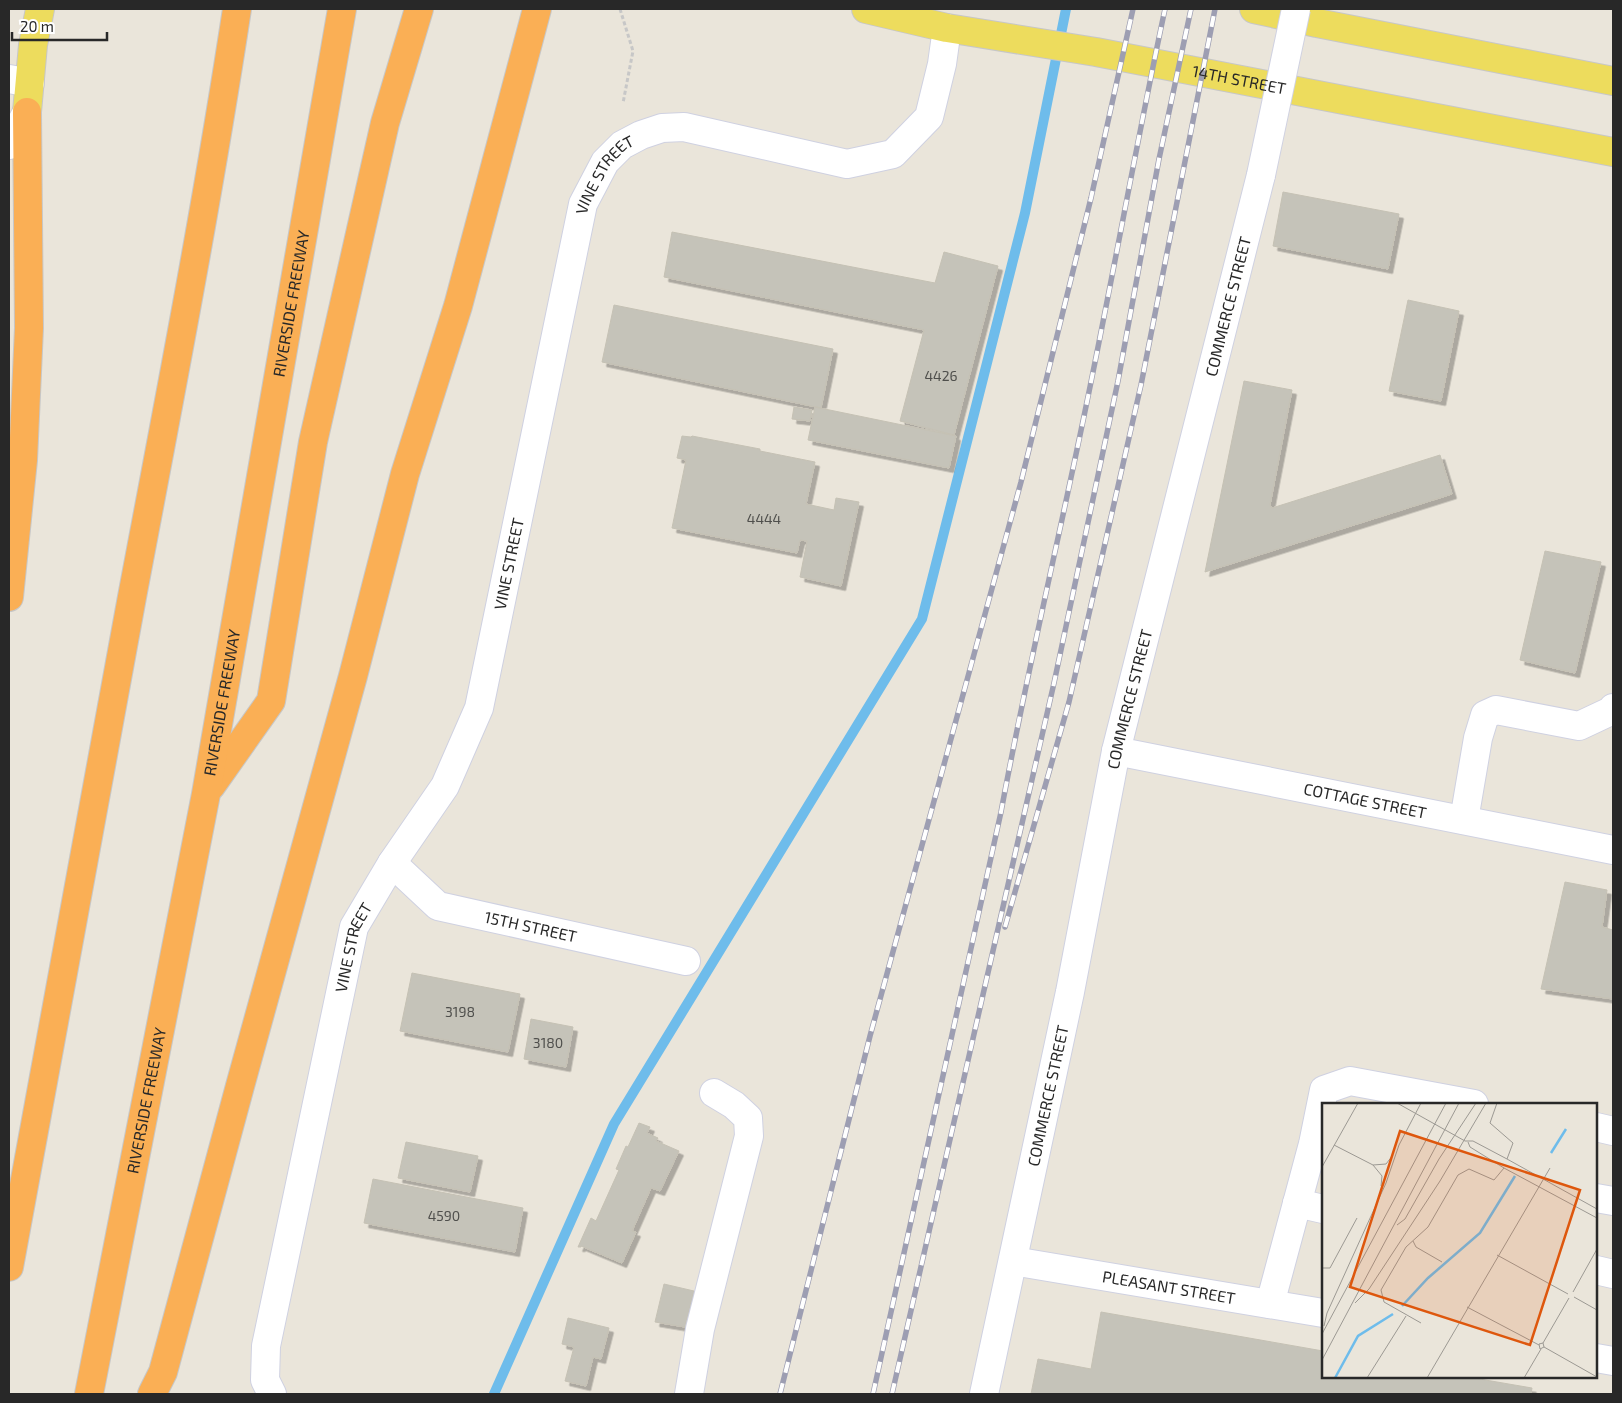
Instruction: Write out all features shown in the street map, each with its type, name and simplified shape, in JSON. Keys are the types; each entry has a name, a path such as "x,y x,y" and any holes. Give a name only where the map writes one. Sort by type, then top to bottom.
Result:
{"highway":[{"path":"9,1268 99,771 197,251 237,9"},
{"name":"RIVERSIDE FREEWAY","path":"89,1394 206,794 342,9"},
{"path":"206,794 271,702 313,442 385,123 419,9"},
{"path":"152,1394 163,1372 237,1095 353,676 405,474 458,306 537,9"},
{"path":"9,597 23,460 29,328 26,112"}],"main road":[{"path":"26,112 19,81 33,45 40,9"},
{"name":"14TH STREET","path":"866,9 947,28 1096,52 1613,152"},
{"path":"1254,9 1613,81"}],"street":[{"name":"COMMERCE STREET","path":"984,1394 1070,992 1116,751 1262,175 1296,9"},
{"name":"VINE STREET","path":"269,1387 266,1346 354,927 392,863 445,786 479,708 583,204 605,162 622,144 662,128 684,127 847,164 892,154 929,116 942,64 947,28"},
{"path":"9,145 26,112"},
{"path":"1464,820 1478,738 1485,715 1496,710 1579,726 1613,709"},
{"name":"COTTAGE STREET","path":"1116,751 1613,850"},
{"name":"15TH STREET","path":"392,863 438,906 686,961"},
{"path":"1323,1103 1324,1090 1350,1080 1469,1103"},
{"path":"689,1394 700,1329 749,1136 748,1118 734,1105 714,1093"},
{"path":"1270,1304 1297,1203 1318,1145 1322,1108"},
{"path":"1597,1127 1613,1131"},
{"path":"1597,1198 1613,1201"},
{"path":"1297,1203 1322,1209"},
{"name":"PLEASANT STREET","path":"1013,1261 1322,1313"},
{"path":"1597,1270 1613,1274"},
{"path":"1597,1358 1613,1361"}],"path":[{"path":"620,9 633,51 623,102"}],"building":[{"path":"1283,192 1399,214 1388,269 1273,246"},
{"path":"672,232 935,283 944,252 998,266 954,435 900,421 924,330 664,277"},
{"path":"1408,300 1459,311 1441,401 1389,391"},
{"path":"614,305 833,349 821,408 602,362"},
{"path":"1244,381 1292,390 1270,505 1272,508 1440,455 1452,494 1205,572"},
{"path":"794,407 812,410 810,421 792,419"},
{"path":"815,407 956,436 949,468 808,440"},
{"path":"682,436 692,436 760,449 760,451 815,462 806,504 834,510 836,498 859,502 841,586 800,577 807,541 800,540 797,553 672,528 686,460 677,458"},
{"path":"1545,551 1601,562 1575,673 1520,660"},
{"path":"1565,882 1607,890 1602,927 1613,930 1613,999 1541,989"},
{"path":"412,973 520,994 508,1052 400,1031"},
{"path":"531,1019 573,1027 566,1067 524,1059"},
{"path":"639,1123 650,1127 647,1133 658,1138 656,1141 679,1151 660,1191 651,1188 632,1231 636,1232 622,1263 581,1246 578,1247 591,1218 596,1221 619,1170 616,1169 626,1146 628,1147"},
{"path":"406,1142 478,1156 470,1192 398,1178"},
{"path":"373,1179 523,1208 515,1252 364,1223"},
{"path":"664,1284 694,1291 685,1327 655,1322"},
{"path":"1101,1312 1322,1351 1322,1378 1474,1378 1532,1388 1531,1394 1031,1394 1038,1359 1091,1369"},
{"path":"568,1318 609,1328 601,1359 593,1357 586,1386 565,1381 574,1347 562,1344"}],"waterway":[{"path":"494,1394 614,1124 922,619 1025,213 1066,9"}],"railway":[{"path":"780,1394 870,1036 1021,482 1091,198 1133,9"},
{"path":"873,1394 1001,812 1092,377 1165,9"},
{"path":"892,1394 1054,683 1118,381 1159,159 1191,9"},
{"path":"1005,927 1069,702 1141,385 1215,9"}]}
